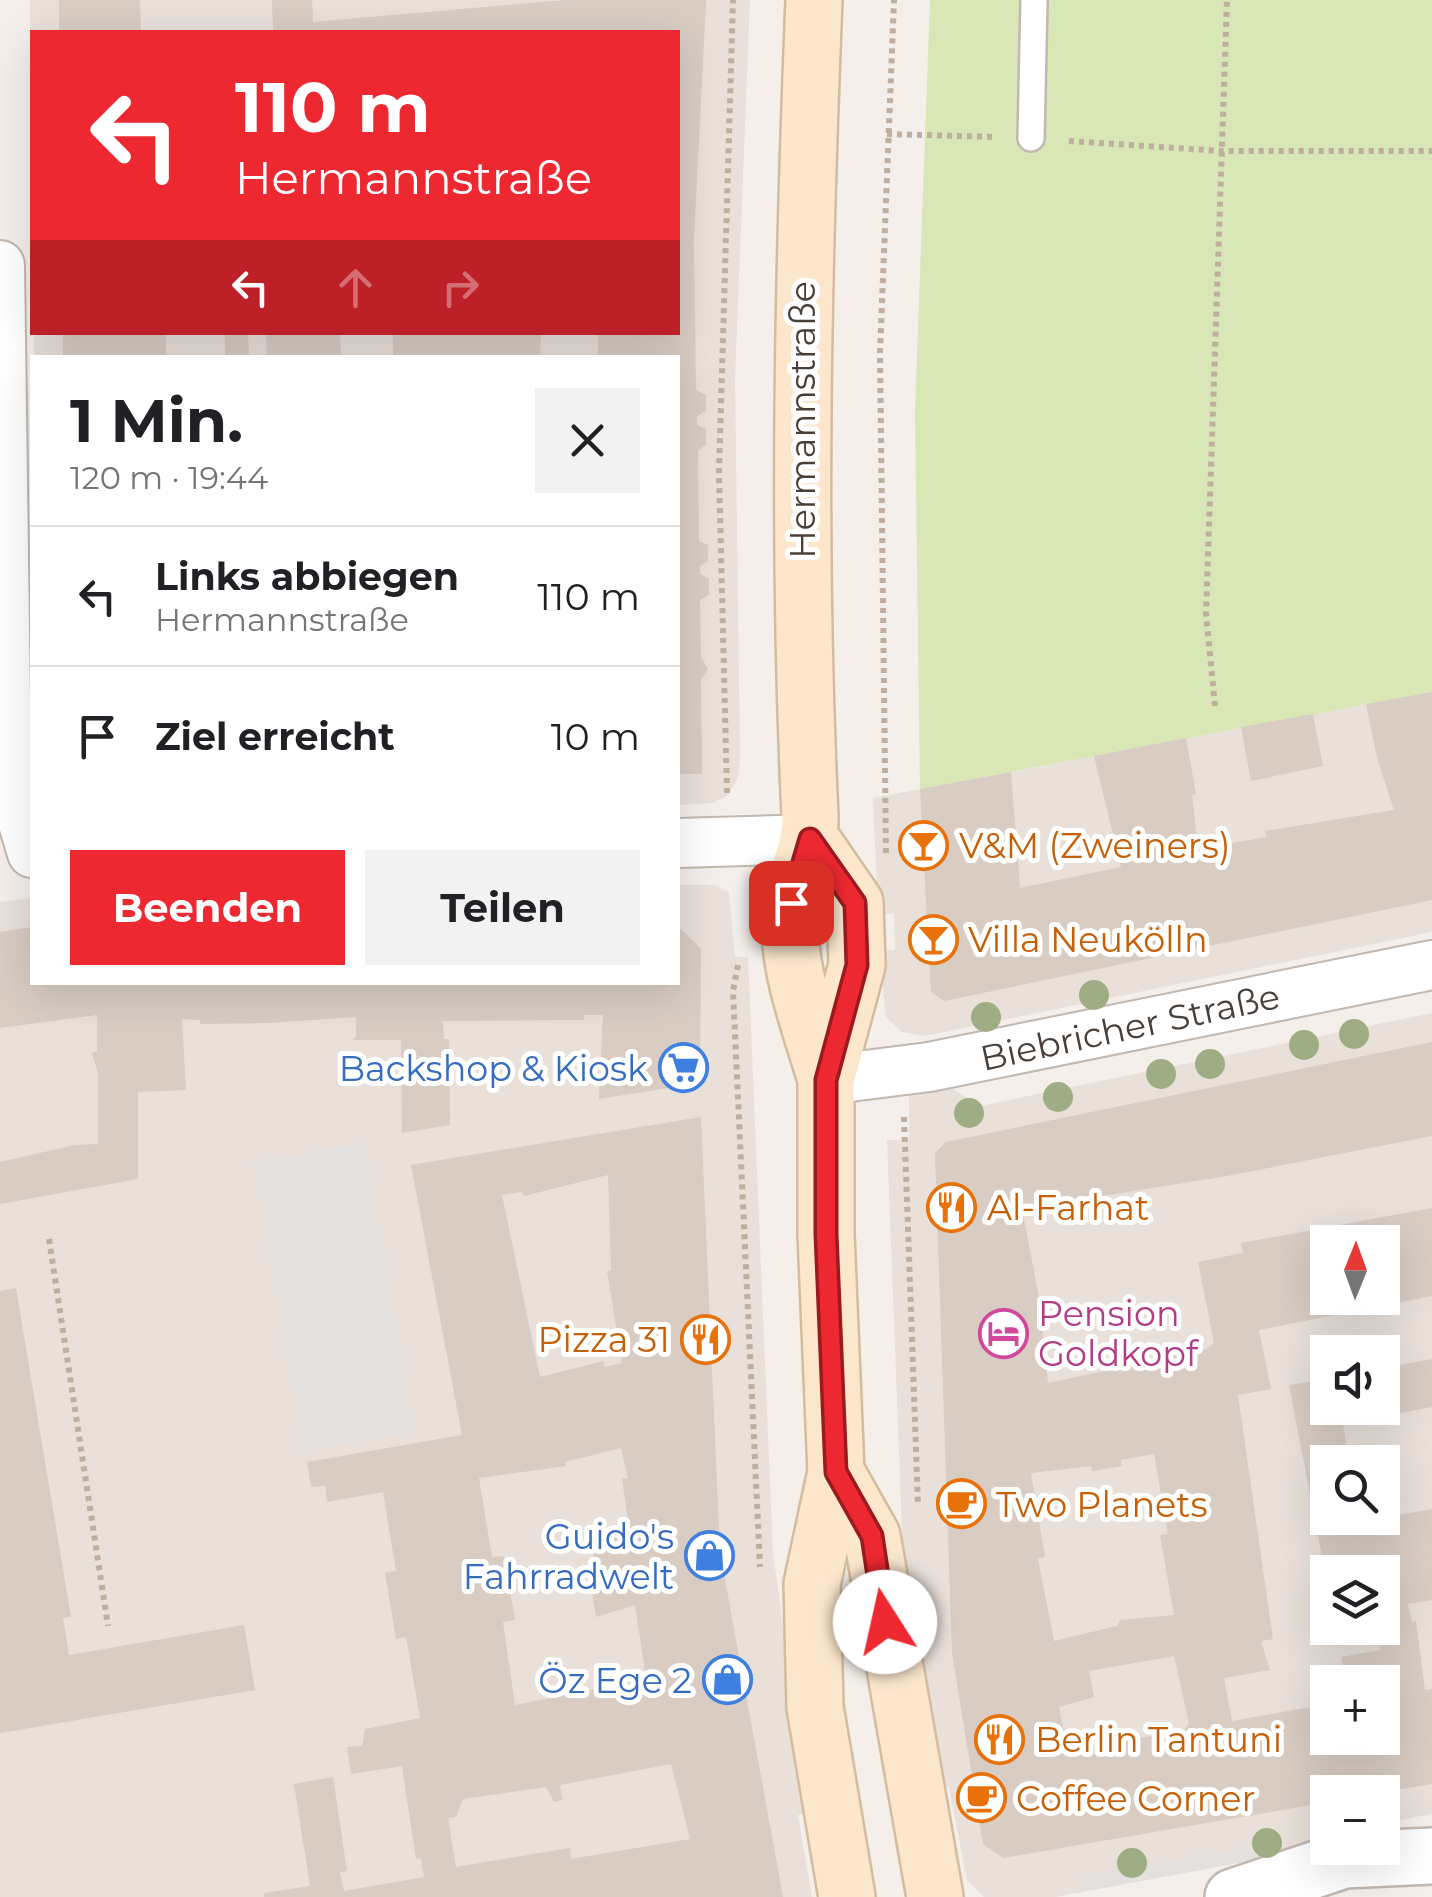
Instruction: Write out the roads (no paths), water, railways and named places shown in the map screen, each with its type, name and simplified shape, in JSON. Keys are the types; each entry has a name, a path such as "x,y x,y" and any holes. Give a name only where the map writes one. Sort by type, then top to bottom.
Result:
{"main road":[{"name":"Hermannstraße","path":"814,0 802,341 801,578 810,839 791,903 793,968 826,1080 826,1234 836,1472 812,1584 815,1707 847,1897"},
{"name":"Hermannstraße","path":"836,1472 872,1536 935,1897"}],"street":[{"path":"0,265 7,770 30,848"},
{"path":"680,843 810,839"},
{"path":"0,863 30,856"},
{"name":"Biebricher Straße","path":"826,1080 929,1068 1432,965"},
{"path":"1232,1897 1344,1860 1428,1856"},
{"path":"1367,1897 1409,1874 1428,1856"}],"lane":[{"path":"1031,138 1034,0"}],"place":[{"name":"V&M (Zweiners)","path":"924,845"},
{"name":"Villa Neukölln","path":"933,939"},
{"name":"Backshop & Kiosk","path":"683,1068"},
{"name":"Al-Farhat","path":"952,1207"},
{"name":"Pension Goldkopf","path":"1003,1333"},
{"name":"Pizza 31","path":"705,1339"},
{"name":"Two Planets","path":"961,1504"},
{"name":"Guido's Fahrradwelt","path":"709,1556"},
{"name":"Öz Ege 2","path":"727,1680"},
{"name":"Berlin Tantuni","path":"1000,1739"},
{"name":"Coffee Corner","path":"981,1798"}]}
